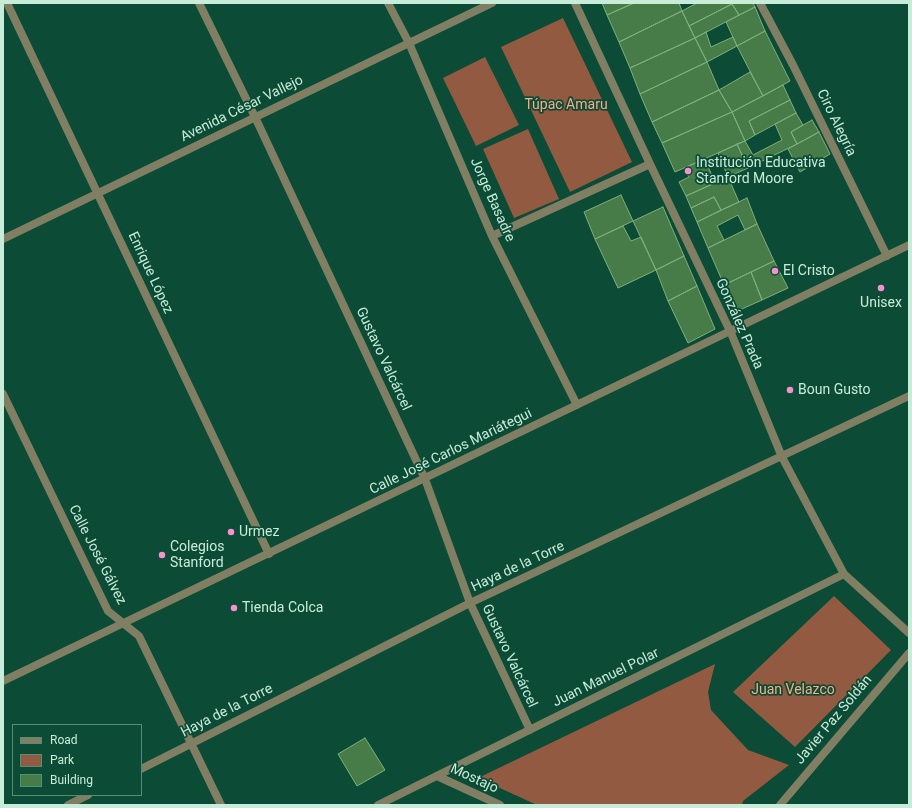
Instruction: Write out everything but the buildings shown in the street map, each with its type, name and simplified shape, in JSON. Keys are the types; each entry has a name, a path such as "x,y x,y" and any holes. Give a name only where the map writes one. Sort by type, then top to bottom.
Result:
{"street":[{"name":"Enrique López","path":"8,3 269,554"},
{"name":"Gustavo Valcárcel","path":"200,3 425,479 470,603 530,730"},
{"name":"Jorge Basadre","path":"388,3 409,43 492,236 577,405"},
{"name":"Avenida César Vallejo","path":"3,239 492,3"},
{"name":"González Prada","path":"575,3 650,164 731,332 782,457 844,574 909,634"},
{"name":"Ciro Alegría","path":"760,3 793,66 887,256"},
{"path":"492,236 650,164"},
{"name":"Calle José Carlos Mariátegui","path":"3,681 909,246"},
{"name":"Calle José Gálvez","path":"3,394 108,611 139,636 190,744 221,805"},
{"name":"Haya de la Torre","path":"142,768 470,603 909,396"},
{"name":"Juan Manuel Polar","path":"378,805 844,574"},
{"name":"Javier Paz Soldán","path":"780,805 909,653"},
{"name":"Mostajo","path":"437,776 500,805"},
{"path":"68,805 86,796"}],"green space":[{"name":"Túpac Amaru","path":"563,18 632,162 570,192 501,47"},
{"path":"485,57 519,125 476,146 443,78"},
{"path":"528,129 559,199 514,218 483,149"},
{"name":"Juan Velazco","path":"834,596 891,650 795,747 733,692"},
{"path":"715,664 708,692 711,710 748,750 789,765 743,801 742,805 537,805 478,778"}],"place":[{"name":"Institución Educativa Stanford Moore","path":"688,171"},
{"name":"El Cristo","path":"775,271"},
{"name":"Unisex","path":"881,288"},
{"name":"Boun Gusto","path":"790,390"},
{"name":"Urmez","path":"231,532"},
{"name":"Colegios Stanford","path":"162,555"},
{"name":"Tienda Colca","path":"234,608"}]}
